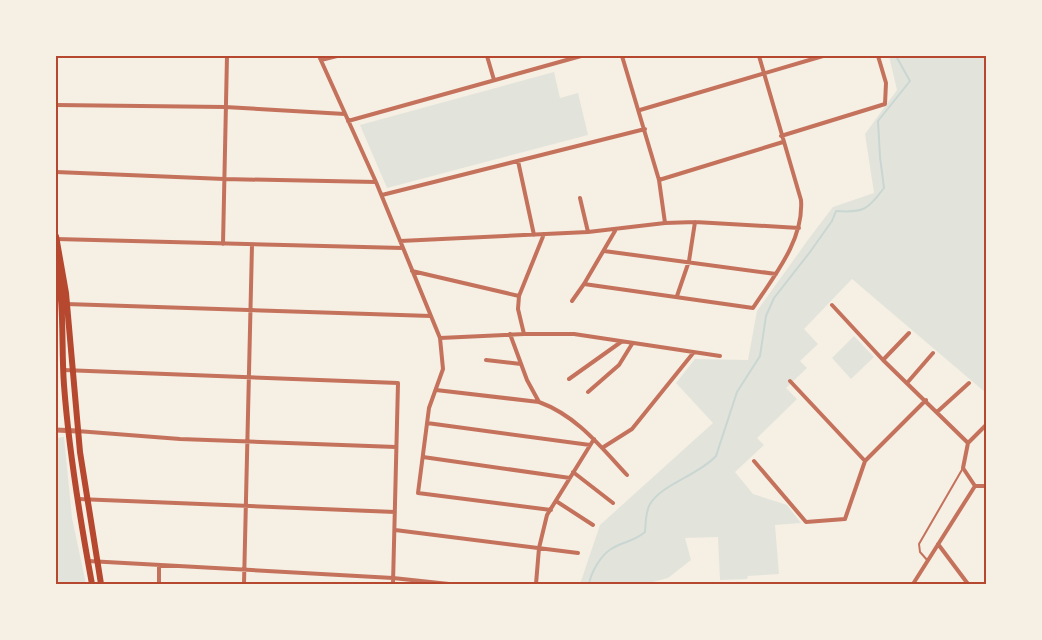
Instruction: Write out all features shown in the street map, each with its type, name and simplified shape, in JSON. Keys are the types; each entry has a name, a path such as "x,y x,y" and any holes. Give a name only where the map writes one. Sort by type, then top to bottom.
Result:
{"main road":[{"path":"56,238 77,431 101,585"},
{"path":"64,304 63,370 69,431 77,499 92,585"}],"street":[{"path":"223,244 227,56"},
{"path":"337,56 320,58 382,195 440,338 443,369 429,408 418,493 550,510"},
{"path":"487,56 494,80"},
{"path":"348,121 581,56"},
{"path":"622,56 640,110 659,180 665,223"},
{"path":"584,284 753,308 776,274 799,228 802,214 801,200 759,56"},
{"path":"640,110 823,56"},
{"path":"782,136 885,104 886,83 878,56"},
{"path":"56,105 225,107 345,114"},
{"path":"382,195 645,129"},
{"path":"659,180 783,142"},
{"path":"518,161 534,235"},
{"path":"56,171 224,179 376,182"},
{"path":"579,198 588,232"},
{"path":"400,241 588,232 695,222 799,228"},
{"path":"676,296 689,261 695,222"},
{"path":"572,301 616,230"},
{"path":"524,334 518,309 519,296 544,234"},
{"path":"56,238 403,248"},
{"path":"244,585 252,245"},
{"path":"604,251 776,274"},
{"path":"412,271 519,296"},
{"path":"64,304 431,316"},
{"path":"832,305 883,360 968,443"},
{"path":"883,360 909,333"},
{"path":"440,338 510,334 574,334 720,356"},
{"path":"510,334 539,402"},
{"path":"568,379 621,342"},
{"path":"588,392 619,365 632,344"},
{"path":"602,448 632,429 694,352"},
{"path":"907,383 933,353"},
{"path":"486,360 521,364"},
{"path":"63,370 398,383 393,585"},
{"path":"790,381 865,461"},
{"path":"937,412 969,383"},
{"path":"436,390 539,402 555,408 569,417 594,440 627,475"},
{"path":"754,461 806,522 845,519 865,461 926,400"},
{"path":"427,423 590,445"},
{"path":"975,486 963,468 968,443 987,425"},
{"path":"56,430 180,439 396,447"},
{"path":"536,585 539,548 550,510 594,440"},
{"path":"423,457 570,478"},
{"path":"573,472 613,503"},
{"path":"975,486 987,486"},
{"path":"913,585 975,486"},
{"path":"77,499 395,512"},
{"path":"556,501 593,525"},
{"path":"395,530 578,553"},
{"path":"938,544 968,585"},
{"path":"88,561 393,578 449,585"},
{"path":"159,565 159,585"}],"lane":[{"path":"928,561 918,548 919,544 963,468"}],"shaded area":[{"path":"889,56 986,56 986,393 852,279 804,329 818,344 800,361 807,368 786,388 797,399 757,438 764,445 735,472 753,494 787,505 801,523 775,525 779,574 720,580 718,537 685,538 691,560 668,578 645,584 580,584 600,525 713,423 676,383 695,359 748,360 757,311 810,237 833,207 874,193 865,134 897,90"},
{"path":"554,72 560,98 578,93 588,135 387,188 360,125"},
{"path":"854,336 874,357 851,379 832,358"},
{"path":"64,437 72,518 86,584 58,584 56,576 56,438"}],"waterway":[{"path":"589,584 597,565 607,552 645,532 647,511 656,497 709,463 716,456 737,392 760,356 766,316 774,298 810,252 832,221 836,211 853,211 864,208 884,188 878,121 910,81 896,56"}]}
